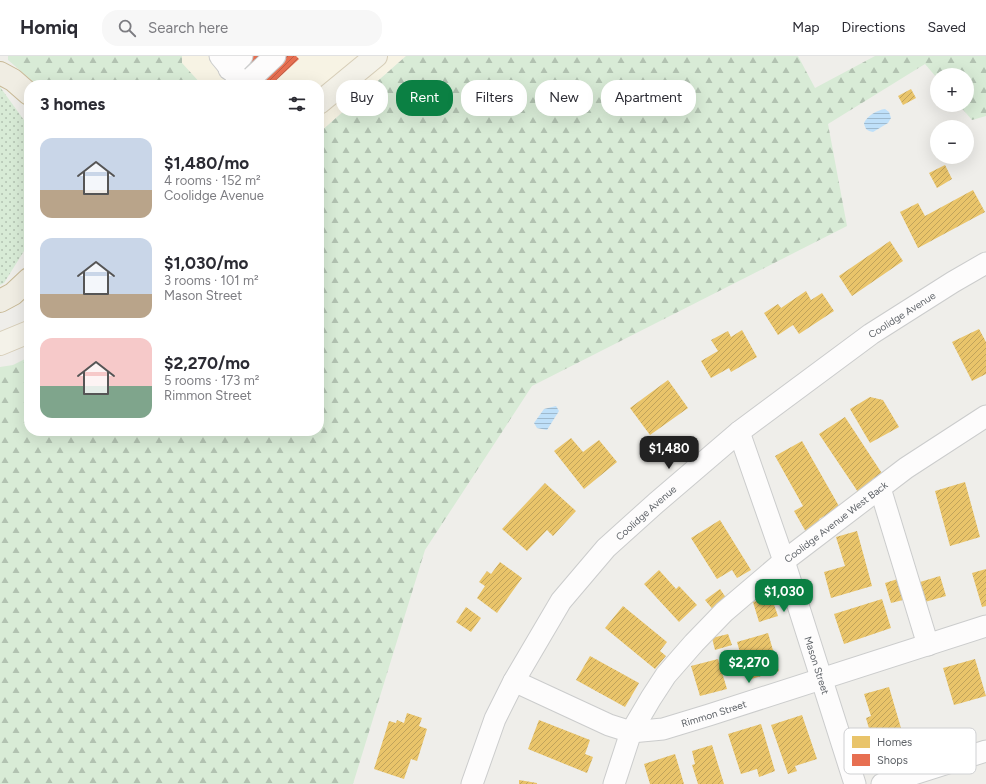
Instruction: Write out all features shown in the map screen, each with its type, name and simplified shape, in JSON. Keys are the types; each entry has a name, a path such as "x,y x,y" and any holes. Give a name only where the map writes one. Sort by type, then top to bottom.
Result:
{"highway":[{"path":"0,73 13,80 24,90"},
{"path":"0,300 13,294 24,284"}],"main road":[{"path":"324,99 374,56"},
{"path":"0,329 24,325"},
{"path":"0,344 24,334"}],"street":[{"path":"249,80 275,56"},
{"path":"230,60 241,80"},
{"name":"Coolidge Avenue","path":"472,784 495,719 514,680 561,601 606,548 739,432 871,334 986,263"},
{"name":"Coolidge Avenue West Back","path":"614,784 631,732 666,675 724,612 784,560 906,468 985,420"},
{"name":"Mason Street","path":"739,432 784,560 844,749"},
{"path":"880,488 928,645"},
{"name":"Rimmon Street","path":"514,680 609,725 631,732 663,729 986,626"},
{"path":"976,754 986,751"},
{"name":"Mason Street","path":"852,774 855,784"},
{"path":"882,784 914,774"}],"shaded area":[{"path":"182,56 406,56 379,80 336,80 336,116 338,116 324,129 324,80 197,80 181,63"}],"green space":[{"path":"8,56 182,56 182,63 197,80 31,80 8,60"},
{"path":"406,56 798,56 815,88 875,56 986,56 986,116 972,120 965,112 974,112 974,68 930,68 930,70 925,64 828,124 847,226 532,386 425,550 353,784 0,784 0,367 13,365 24,360 24,436 324,436 324,129 338,116 388,116 388,80 379,80"},
{"path":"0,87 24,120 24,251 4,283 0,285"}],"water":[{"path":"885,109 889,112 891,118 888,123 873,132 869,131 865,127 864,123 867,118 876,112"},
{"path":"556,406 559,411 547,430 537,428 534,423 544,409"}],"building: Homes":[{"path":"911,89 916,98 903,105 898,96"},
{"path":"945,165 952,179 937,188 929,173"},
{"path":"973,190 985,212 918,248 900,212 918,203 925,216"},
{"path":"890,241 903,261 852,296 839,276"},
{"path":"806,291 811,300 822,293 834,311 799,334 793,325 778,335 764,313 778,304 781,308"},
{"path":"979,329 986,342 986,374 972,381 952,342"},
{"path":"742,330 757,357 731,372 729,368 711,378 701,361 718,351 711,340 728,331 731,337"},
{"path":"668,380 688,408 650,435 630,408"},
{"path":"870,397 883,400 899,427 870,443 850,409"},
{"path":"845,417 885,478 860,495 819,434"},
{"path":"571,438 583,452 599,440 617,462 584,489 554,451"},
{"path":"802,441 840,508 819,519 821,523 806,532 794,511 803,506 775,456"},
{"path":"965,482 980,537 950,546 935,491"},
{"path":"545,483 576,511 553,536 547,530 527,551 502,529"},
{"path":"720,520 751,570 737,578 732,570 717,579 691,538"},
{"path":"857,531 872,586 831,598 824,572 845,566 836,537"},
{"path":"500,562 522,578 497,613 477,598 485,586 479,582 487,571 491,574"},
{"path":"986,569 986,606 982,607 972,573"},
{"path":"659,570 676,589 679,586 697,605 679,622 644,584"},
{"path":"940,576 946,596 925,602 920,582"},
{"path":"901,578 907,599 891,603 885,583"},
{"path":"720,589 729,602 715,612 705,600"},
{"path":"771,596 778,616 759,622 753,602"},
{"path":"882,599 891,628 844,644 834,614"},
{"path":"623,606 667,642 660,651 666,656 655,669 605,628"},
{"path":"466,607 481,618 471,632 456,622"},
{"path":"768,633 779,671 748,680 737,642"},
{"path":"728,634 732,645 715,650 712,638"},
{"path":"590,656 639,683 625,707 576,680"},
{"path":"718,659 727,689 700,696 691,666"},
{"path":"975,659 986,696 954,705 943,668"},
{"path":"889,687 901,728 869,728 866,718 871,716 864,694"},
{"path":"407,713 422,718 419,726 427,729 417,761 411,759 404,779 374,769 389,721 396,723 397,720 404,723"},
{"path":"802,715 817,759 795,766 797,771 788,774 771,725"},
{"path":"539,720 590,740 585,754 593,757 587,773 528,749"},
{"path":"761,724 775,771 759,777 757,769 741,774 728,734"},
{"path":"712,745 724,784 698,784 692,765 695,764 692,751"},
{"path":"675,754 684,784 650,784 644,764"},
{"path":"519,780 537,783 537,784 519,784"}],"building: Shops":[{"path":"244,56 296,56 299,59 276,80 266,80"}]}
